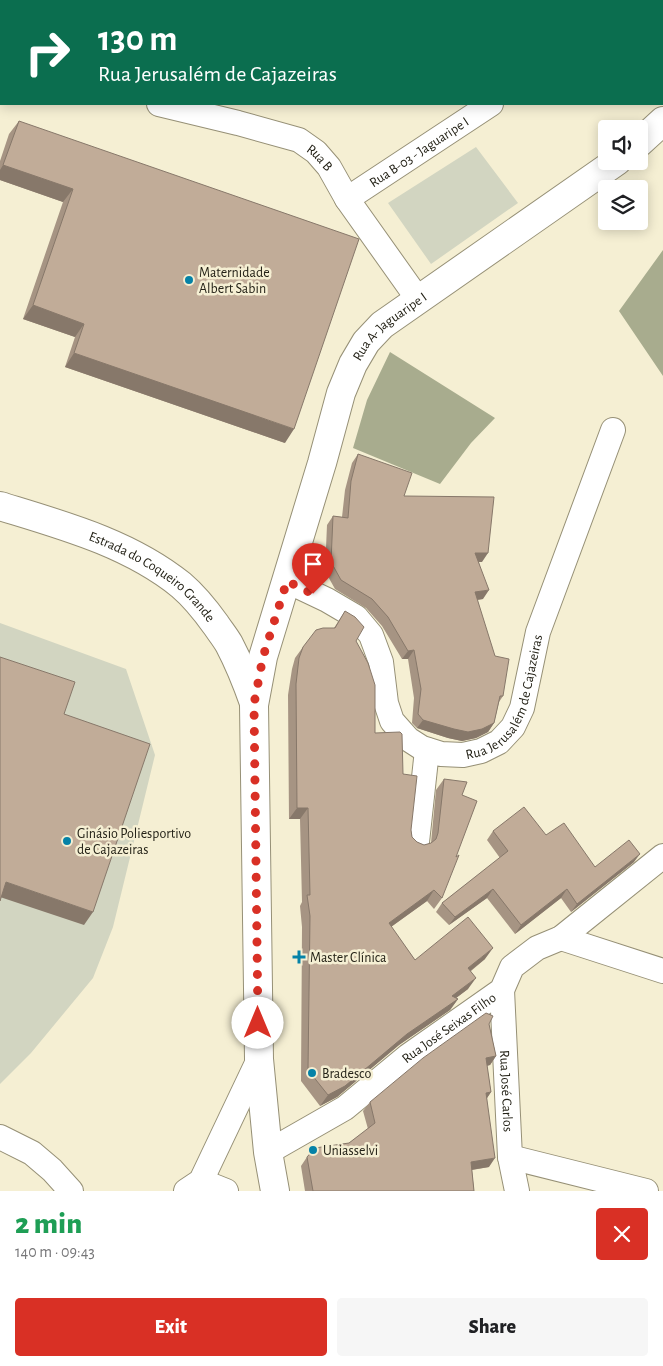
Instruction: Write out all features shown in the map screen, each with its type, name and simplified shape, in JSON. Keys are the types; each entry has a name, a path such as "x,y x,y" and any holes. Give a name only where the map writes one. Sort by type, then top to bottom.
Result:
{"main road":[{"path":"648,135 663,121"},
{"name":"Rua A- Jaguaripe I","path":"287,581 340,393 353,364 366,342 382,325 604,170"},
{"name":"Estrada do Coqueiro Grande","path":"0,506 118,547 150,564 181,585 207,613 228,642 242,670 254,704"},
{"name":"Estrada do Coqueiro Grande","path":"274,1191 268,1152 259,1059 254,704 263,657 287,581"}],"street":[{"name":"Rua B","path":"163,105 299,140 316,152 418,299"},
{"name":"Rua B-03 - Jaguaripe I","path":"347,199 489,105"},
{"name":"Rua Jerusalém de Cajazeiras","path":"287,581 327,600 356,617 371,635 381,662 386,703 392,721 408,739 422,748 441,754 463,755 481,751 499,742 513,727 522,708 538,632 613,430"},
{"path":"417,842 427,750"},
{"name":"Rua José Seixas Filho","path":"268,1152 345,1108 408,1056 502,990 512,967 537,948 561,938 663,856"},
{"path":"561,938 663,971"},
{"name":"Rua José Carlos","path":"502,990 510,1157 516,1191"},
{"path":"226,1191 194,1186 259,1059"},
{"path":"0,1137 32,1153 52,1170 71,1191"},
{"path":"510,1157 646,1191"}],"green space":[{"path":"476,147 518,203 431,264 388,203"},
{"path":"663,250 663,376 619,311"},
{"path":"390,352 495,418 471,443 440,484 353,448 367,400"},
{"name":"Ginásio Poliesportivo de Cajazeiras","path":"0,623 126,669 155,755 113,927 93,978 31,1053 0,1084"}],"building":[{"name":"Maternidade Albert Sabin","path":"19,121 359,239 294,429 74,353 84,324 33,305 73,189 3,165"},
{"path":"358,454 412,473 404,496 494,497 488,553 475,553 489,590 475,592 495,656 509,659 503,696 500,696 494,723 482,729 468,732 423,720 418,714 421,689 414,650 408,651 388,617 372,599 341,580 331,562 333,516 348,518 351,481"},
{"path":"345,611 355,617 364,627 356,641 368,663 375,685 375,733 400,732 402,734 403,774 417,776 411,830 412,837 424,845 436,839 444,779 467,782 462,795 477,801 442,898 434,890 389,923 415,960 468,917 493,948 468,968 476,978 452,996 458,999 407,1034 345,1086 328,1095 308,1070 310,916 307,895 310,895 308,808 297,808 296,684 299,658 303,647 316,630 335,628"},
{"path":"0,657 75,682 64,714 150,744 93,912 6,882 0,901"},
{"path":"524,807 546,835 564,823 595,867 629,840 640,854 577,904 567,889 521,925 493,889 455,917 442,903 508,851 493,831"},
{"path":"486,1013 493,1016 489,1024 496,1056 486,1058 491,1092 486,1093 495,1158 471,1162 474,1191 313,1191 307,1157 315,1148 349,1143 375,1123 370,1102 423,1058"}],"place":[{"name":"Maternidade Albert Sabin","path":"189,280"},
{"name":"Ginásio Poliesportivo de Cajazeiras","path":"67,841"},
{"name":"Master Clínica","path":"299,957"},
{"name":"Bradesco","path":"312,1073"},
{"name":"Uniasselvi","path":"313,1150"}],"route":[{"path":"258,1023 258,897 254,704 263,657 287,581 313,594"}]}
